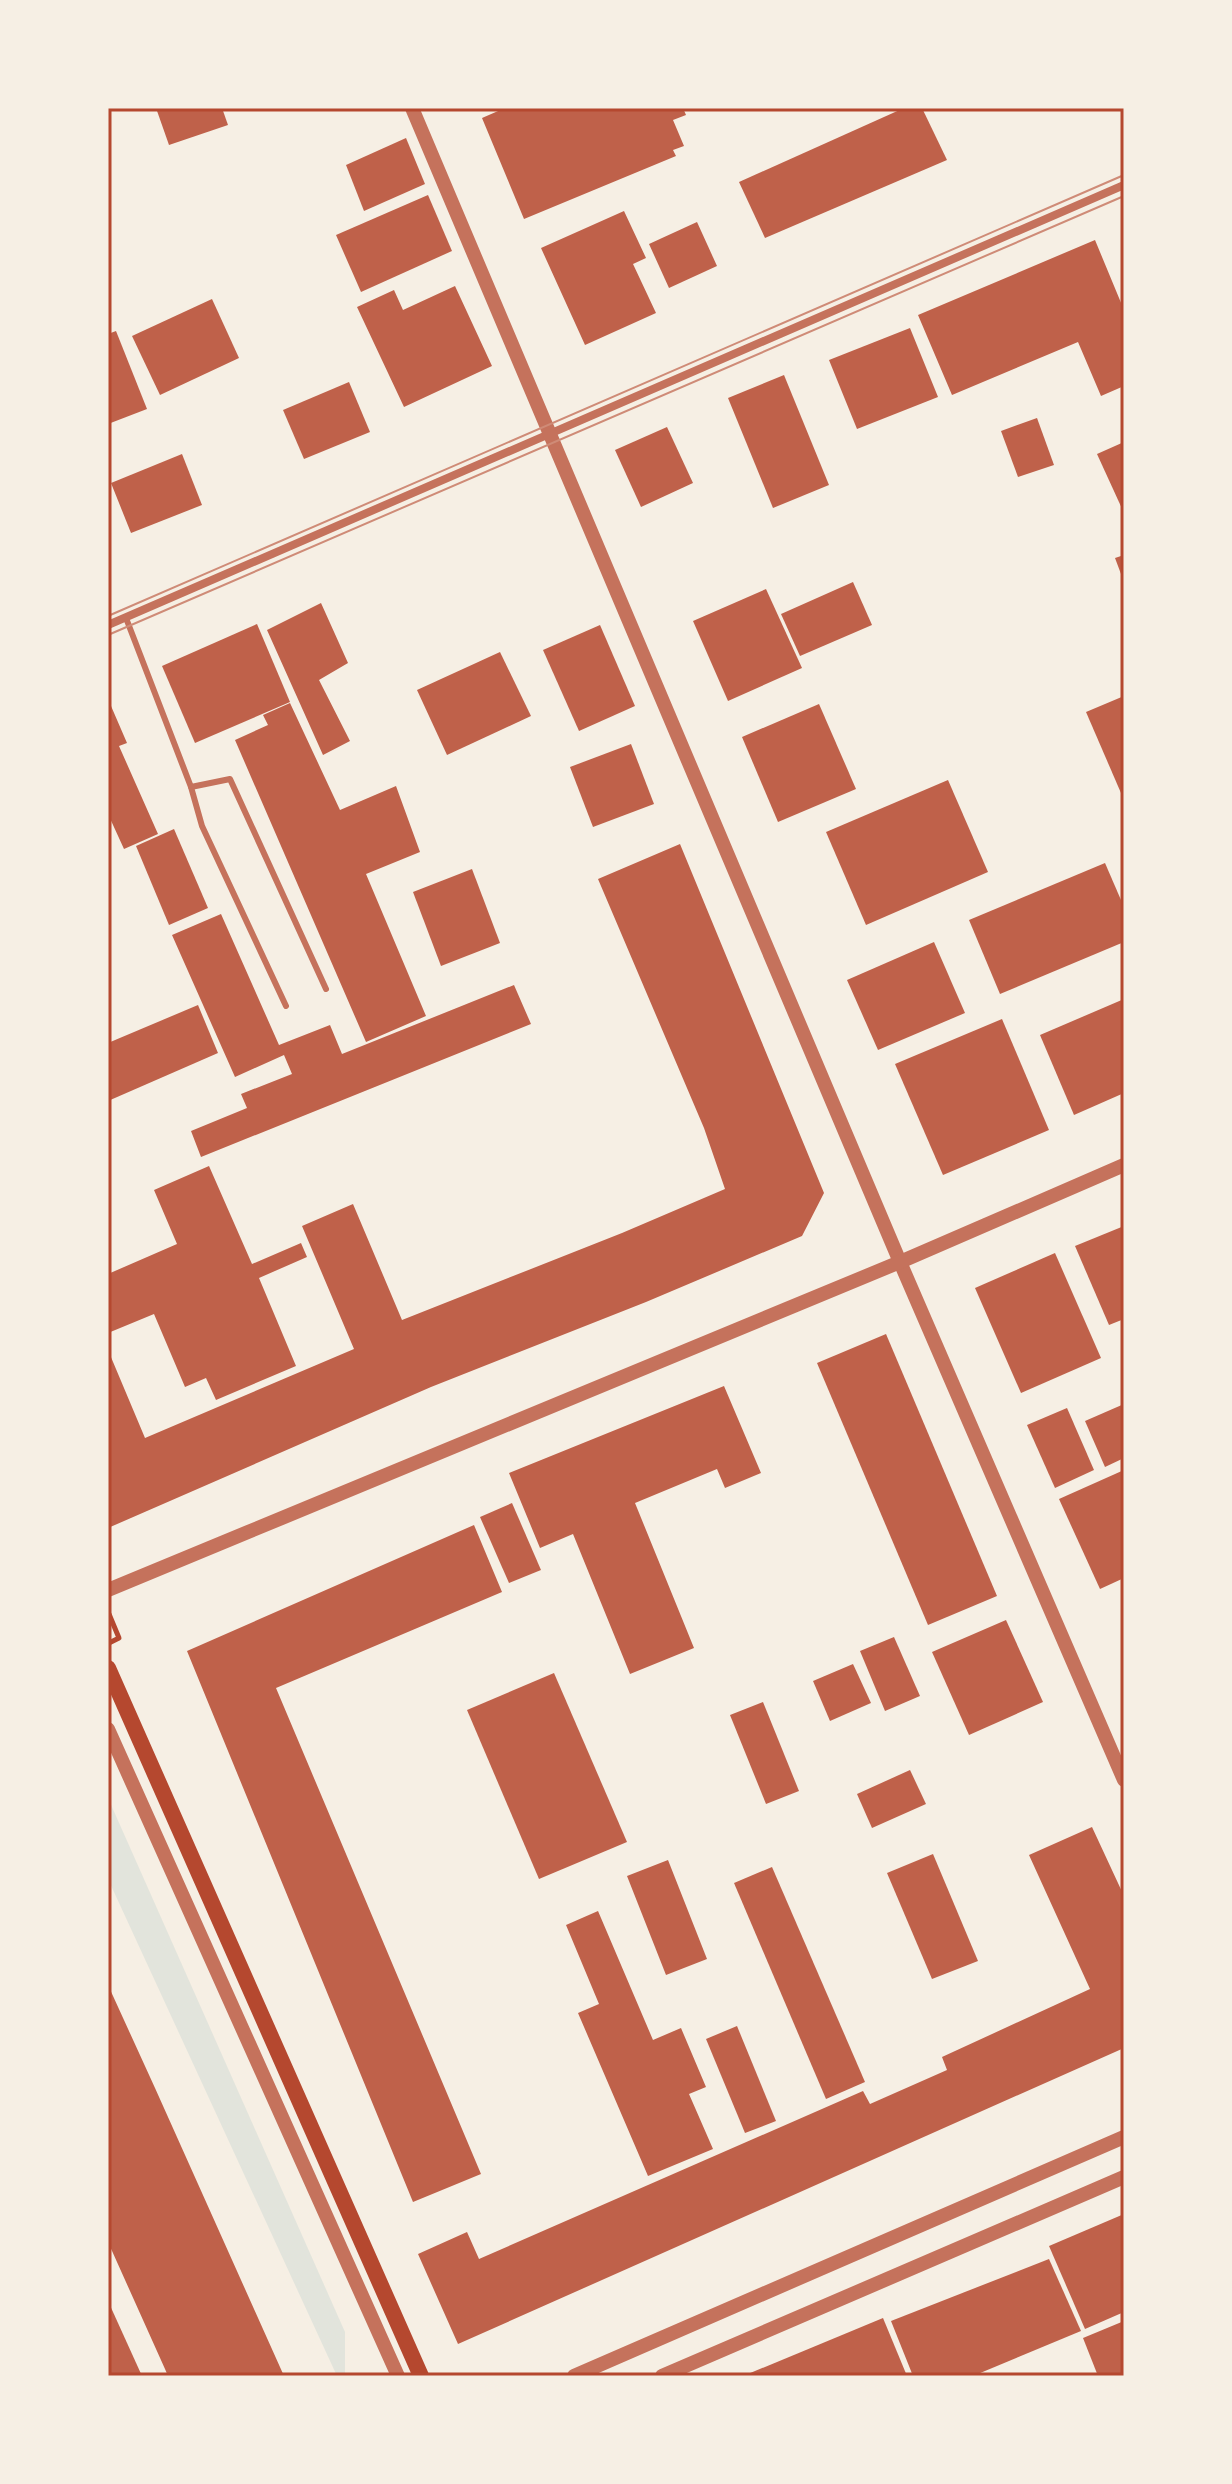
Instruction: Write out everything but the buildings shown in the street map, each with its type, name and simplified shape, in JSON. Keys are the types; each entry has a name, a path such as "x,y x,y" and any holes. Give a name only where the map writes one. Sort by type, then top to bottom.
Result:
{"main road":[{"path":"108,1668 421,2376"}],"street":[{"path":"412,108 900,1262 1124,1780"},
{"path":"108,625 1124,185"},
{"path":"108,1590 900,1262 1124,1165"},
{"path":"108,1729 398,2376"},
{"path":"574,2376 1124,2137"},
{"path":"662,2376 1124,2177"}],"lane":[{"path":"126,618 191,787 202,826 286,1006"},
{"path":"191,787 230,779 326,989"}],"path":[{"path":"108,1611 119,1638"}],"shaded area":[{"path":"108,1798 345,2332 345,2376 337,2376 108,1879"}],"tram line":[{"path":"108,616 1124,175"},
{"path":"108,635 1124,196"}]}
